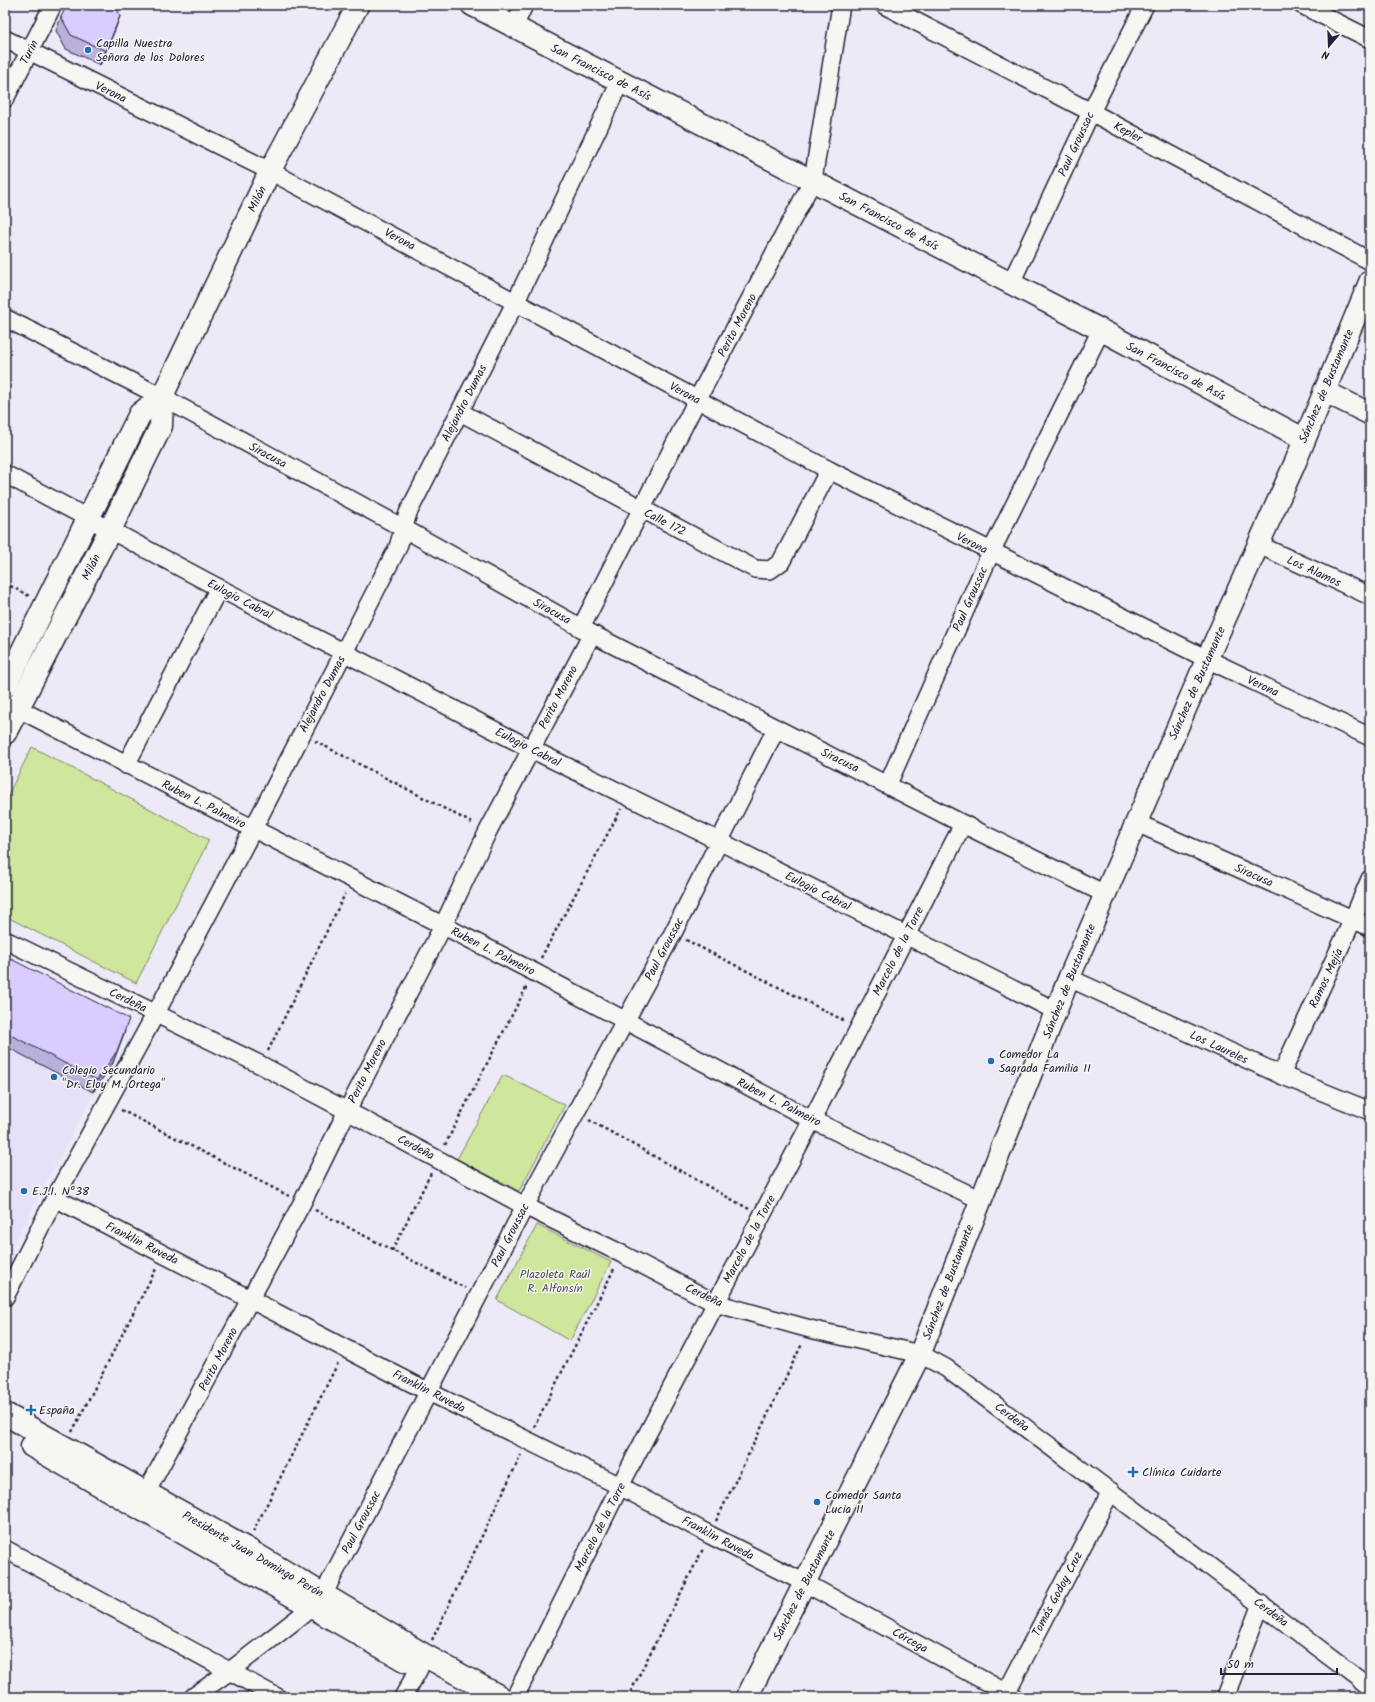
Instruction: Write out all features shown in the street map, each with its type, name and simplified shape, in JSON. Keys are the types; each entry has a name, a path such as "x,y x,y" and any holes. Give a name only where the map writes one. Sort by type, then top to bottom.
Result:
{"main road":[{"name":"Milán","path":"5,686 140,414 162,397"},
{"name":"Milán","path":"5,733 11,705 110,530 161,426 162,397"},
{"name":"Presidente Juan Domingo Perón","path":"5,1414 65,1447 142,1499 317,1601 500,1697"},
{"name":"Presidente Juan Domingo Perón","path":"5,1430 142,1499 245,1548 317,1601 420,1669 469,1697"}],"street":[{"name":"Turin","path":"5,99 53,5"},
{"name":"Milán","path":"162,397 270,171 358,5"},
{"name":"San Francisco de Asís","path":"472,5 813,180 1010,285 1100,330 1304,439"},
{"path":"514,27 524,5"},
{"name":"Perito Moreno","path":"142,1499 302,1203 347,1111 442,926 488,831 531,749 641,510 813,180 841,5"},
{"name":"Kepler","path":"884,5 1091,112 1370,261"},
{"name":"Paul Groussac","path":"1010,285 1091,112 1145,5"},
{"path":"1302,5 1370,39"},
{"name":"Verona","path":"5,39 270,171 516,301 829,470 1207,659 1370,737"},
{"name":"Alejandro Dumas","path":"5,1297 55,1198 156,1013 253,829 398,548 408,513 516,301 620,82"},
{"name":"Sánchez de Bustamante","path":"747,1697 920,1354 1069,978 1207,659 1259,545 1370,281"},
{"name":"Siracusa","path":"5,318 162,397 403,528 586,630 776,729 1105,894"},
{"name":"Paul Groussac","path":"888,784 991,552 1100,330"},
{"path":"1324,391 1370,414"},
{"name":"Calle 172","path":"460,412 754,569 770,570 781,562 829,470"},
{"name":"Eulogio Cabral","path":"5,474 219,588 531,749 719,841 1056,1011"},
{"name":"Los Alamos","path":"1259,545 1370,596"},
{"path":"126,765 219,588"},
{"name":"Ruben L. Palmeiro","path":"11,705 352,881 534,972 812,1120 981,1200"},
{"name":"Paul Groussac","path":"193,1697 230,1672 317,1601 429,1392 525,1206 673,933 776,729"},
{"name":"Siracusa","path":"1137,823 1370,927"},
{"name":"Marcelo de la Torre","path":"515,1697 620,1486 812,1120 858,1027 963,824"},
{"name":"Ramos Mejía","path":"1281,1075 1370,879"},
{"name":"Cerdeña","path":"5,940 261,1066 525,1206 622,1254 715,1303 810,1329 920,1354 946,1368 1370,1687"},
{"name":"Los Laureles","path":"1069,978 1281,1075 1370,1111"},
{"name":"Franklin Ruveda","path":"55,1198 429,1392 620,1486 710,1535 805,1583"},
{"name":"Tomás Godoy Cruz","path":"1008,1695 1111,1491"},
{"path":"5,1549 277,1697"},
{"name":"Córcega","path":"805,1583 1008,1695"},
{"path":"1224,1697 1261,1604"},
{"path":"403,1697 420,1669"}],"path":[{"path":"5,583 46,605"},
{"path":"301,734 488,831"},
{"path":"392,1251 534,972 627,797"},
{"path":"261,1066 352,881"},
{"path":"673,933 858,1027"},
{"path":"575,1113 762,1216"},
{"path":"65,1447 163,1254"},
{"path":"628,1697 710,1535 810,1329"},
{"path":"245,1548 345,1348"}],"shaded area":[{"name":"Colegio Secundario \"Dr. Eloy M. Ortega\"","path":"5,958 132,1022 5,1259"}],"green space":[{"path":"32,747 209,840 136,983 5,916 5,801"},
{"path":"503,1075 565,1105 519,1191 457,1159"},
{"name":"Plazoleta Raúl R. Alfonsín","path":"537,1225 611,1262 570,1341 497,1300"}],"building":[{"name":"Capilla Nuestra Señora de los Dolores","path":"67,5 116,5 120,16 106,51 71,35 61,17"},
{"name":"Colegio Secundario \"Dr. Eloy M. Ortega\"","path":"5,956 129,1019 117,1051 97,1080 5,1032"},
{"path":"5,1128 9,1130 5,1139"}],"place":[{"name":"Capilla Nuestra Señora de los Dolores","path":"88,50"},
{"name":"Comedor La Sagrada Familia II","path":"991,1061"},
{"name":"Colegio Secundario \"Dr. Eloy M. Ortega\"","path":"54,1077"},
{"name":"E.J.I. Nº38","path":"24,1191"},
{"name":"España","path":"31,1410"},
{"name":"Clínica Cuidarte","path":"1133,1472"},
{"name":"Comedor Santa Lucia II","path":"817,1502"}]}
